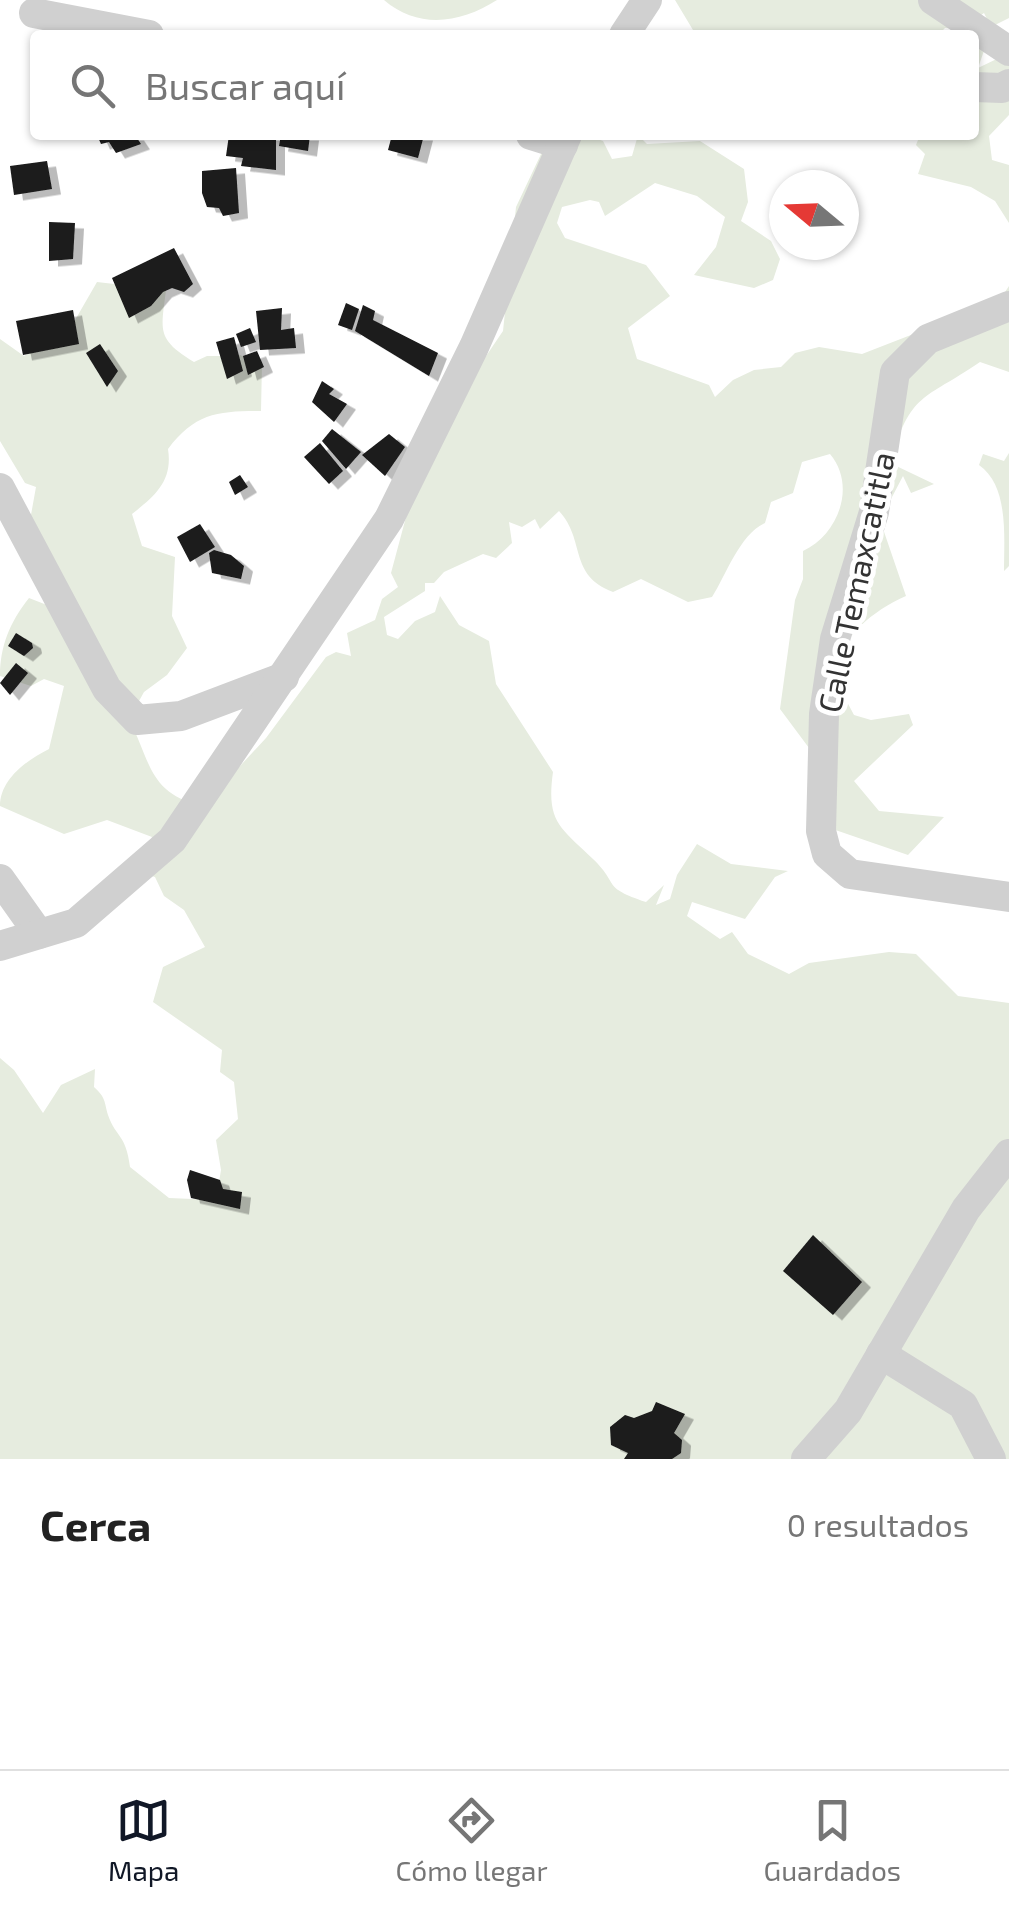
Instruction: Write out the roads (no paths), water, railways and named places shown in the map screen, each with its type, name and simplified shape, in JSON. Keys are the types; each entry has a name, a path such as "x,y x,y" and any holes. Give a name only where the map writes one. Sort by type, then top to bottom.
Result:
{"street":[{"path":"627,30 648,0"},
{"path":"933,0 978,30"},
{"path":"34,13 122,30"},
{"path":"979,31 1009,51"},
{"path":"979,87 1002,88 1009,84"},
{"path":"0,946 76,923 172,840 389,520 474,347 565,140"},
{"name":"Calle Temaxcatitla","path":"1009,306 928,339 896,372 874,512 836,639 824,714 821,831 827,854 850,874 1009,897"},
{"path":"0,488 108,690 137,720 181,716 284,677"},
{"path":"0,879 39,934"},
{"path":"806,1459 848,1411 966,1209 1009,1154"},
{"path":"882,1354 963,1405 992,1459"}]}
